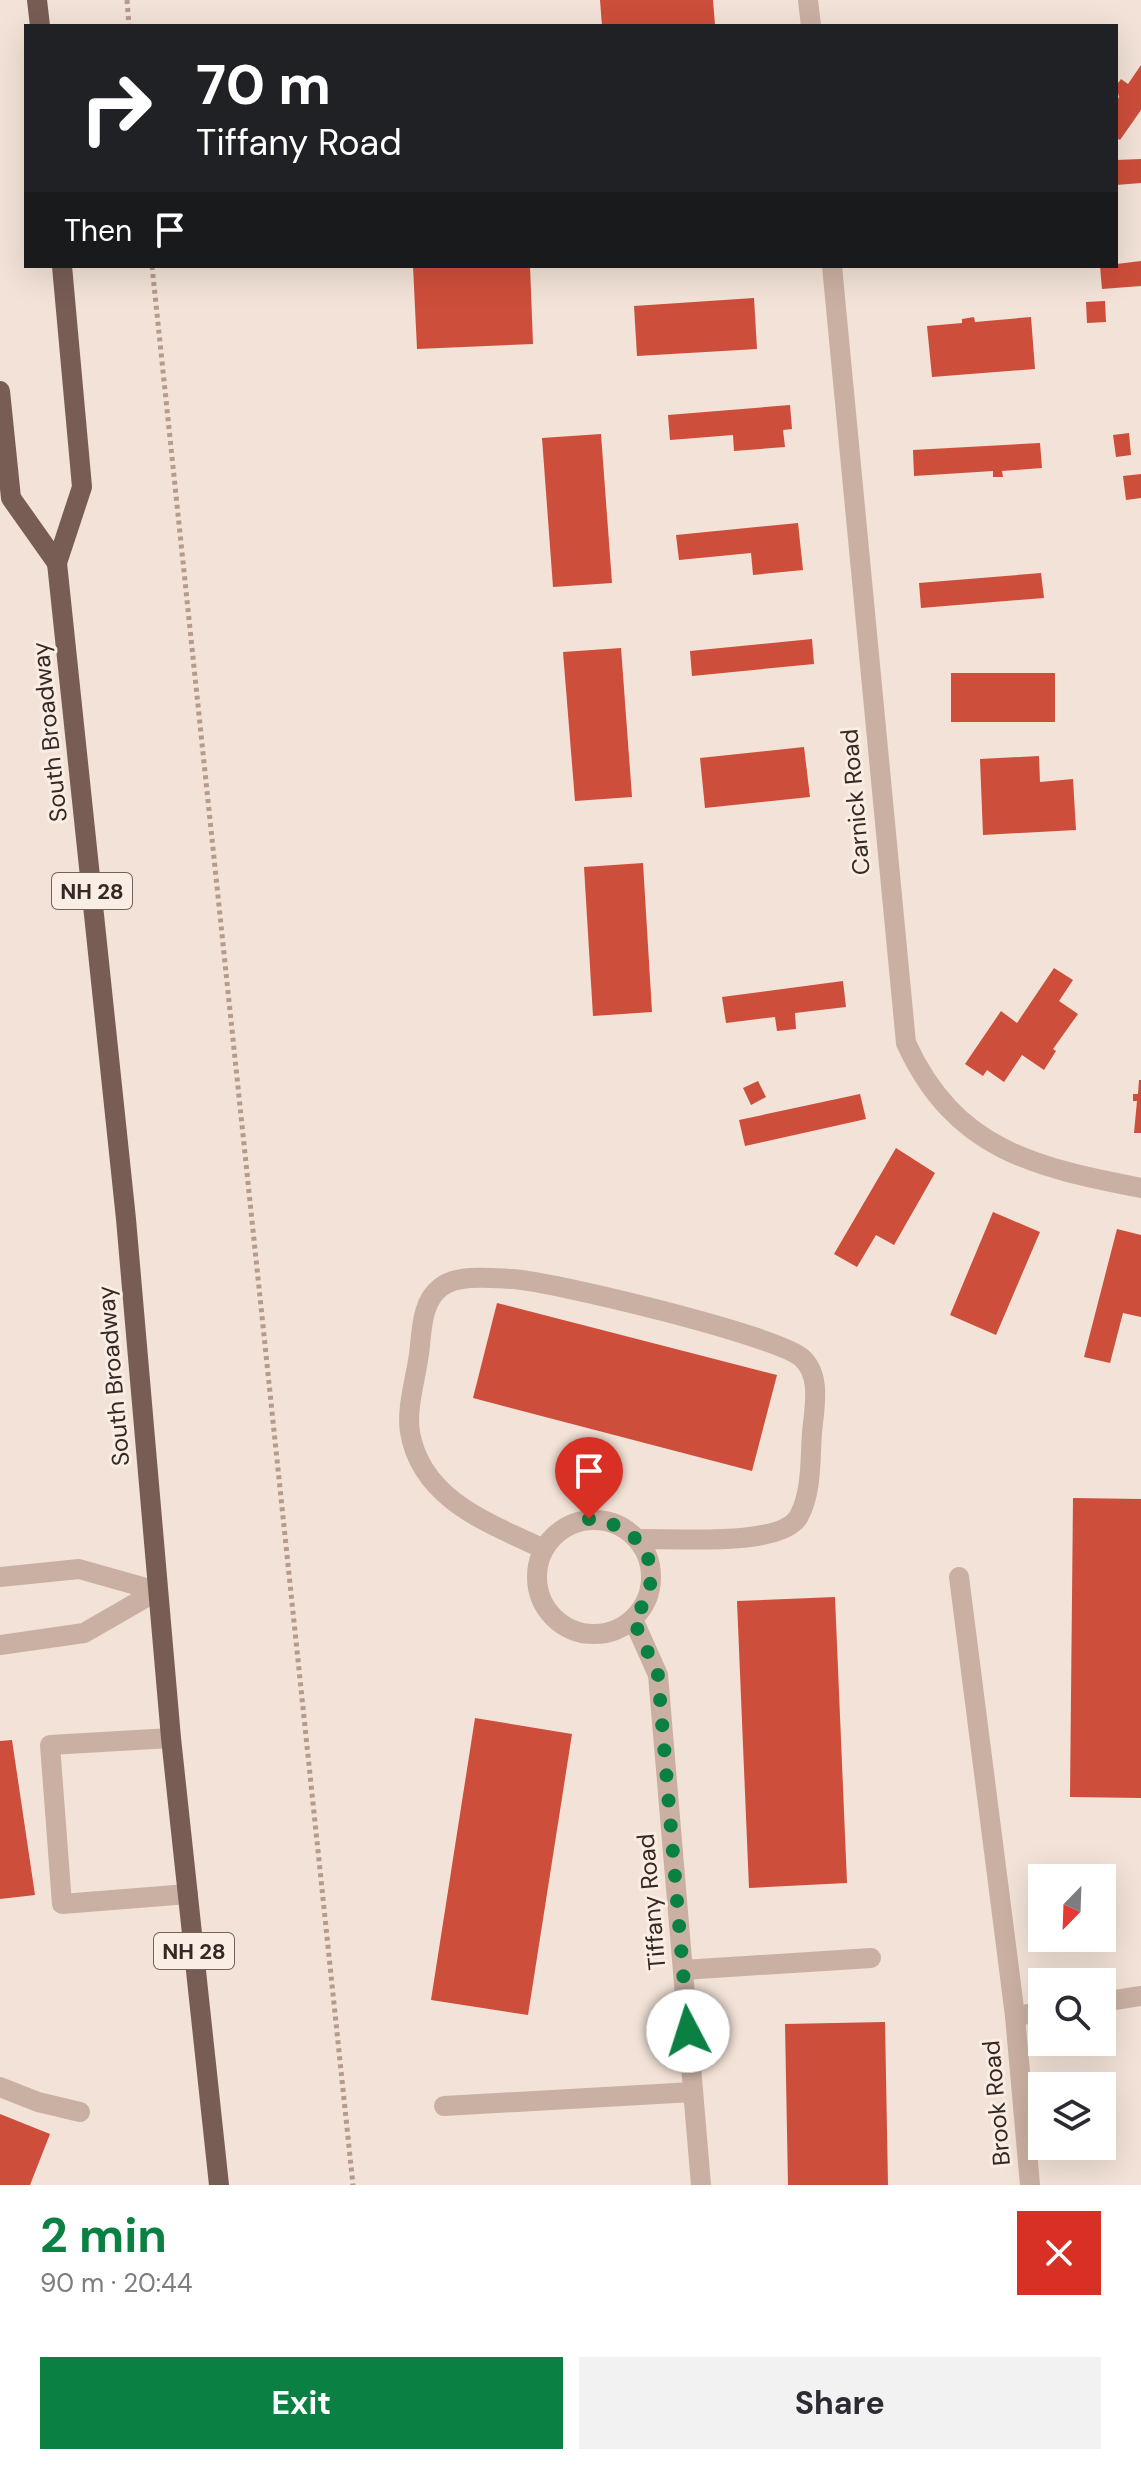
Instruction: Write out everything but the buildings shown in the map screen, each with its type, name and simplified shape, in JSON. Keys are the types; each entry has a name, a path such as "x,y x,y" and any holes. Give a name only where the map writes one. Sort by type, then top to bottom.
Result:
{"main road":[{"path":"37,0 40,24"},
{"name":"South Broadway","path":"62,268 82,487 57,563 126,1219 171,1738 219,2185"},
{"name":"South Broadway","path":"0,391 11,498 57,563"}],"street":[{"path":"808,0 811,24"},
{"name":"Carnick Road","path":"832,268 906,1043 921,1075 939,1101 994,1144 1026,1160 1073,1175 1141,1188"},
{"path":"544,1549 449,1500 420,1467 409,1429 427,1302 442,1286 461,1279 514,1279 580,1292 758,1339 803,1358 816,1382 807,1491 799,1518 779,1534 755,1539 638,1539 607,1521 589,1519 556,1534 544,1549 538,1567 537,1586 543,1604 555,1619 571,1630 604,1634 633,1619 644,1607 652,1573 638,1539"},
{"path":"6,1573 79,1569 157,1591"},
{"name":"Brook Road","path":"959,1577 1015,2016 1030,2185"},
{"path":"0,1645 84,1633 157,1591"},
{"name":"Tiffany Road","path":"633,1619 658,1675 701,2185"},
{"path":"171,1738 50,1745 62,1904 188,1894"},
{"path":"683,1970 871,1958"},
{"path":"1116,2000 1141,1996"},
{"path":"1015,2016 1028,2014"},
{"path":"0,2087 38,2102 80,2112"},
{"path":"444,2106 693,2092"}],"path":[{"path":"127,0 129,24"},
{"path":"152,268 353,2185"}],"route":[{"path":"589,1519 607,1521 624,1528 638,1539 652,1573 644,1607 633,1619 652,1655 658,1675 688,2031"}]}
